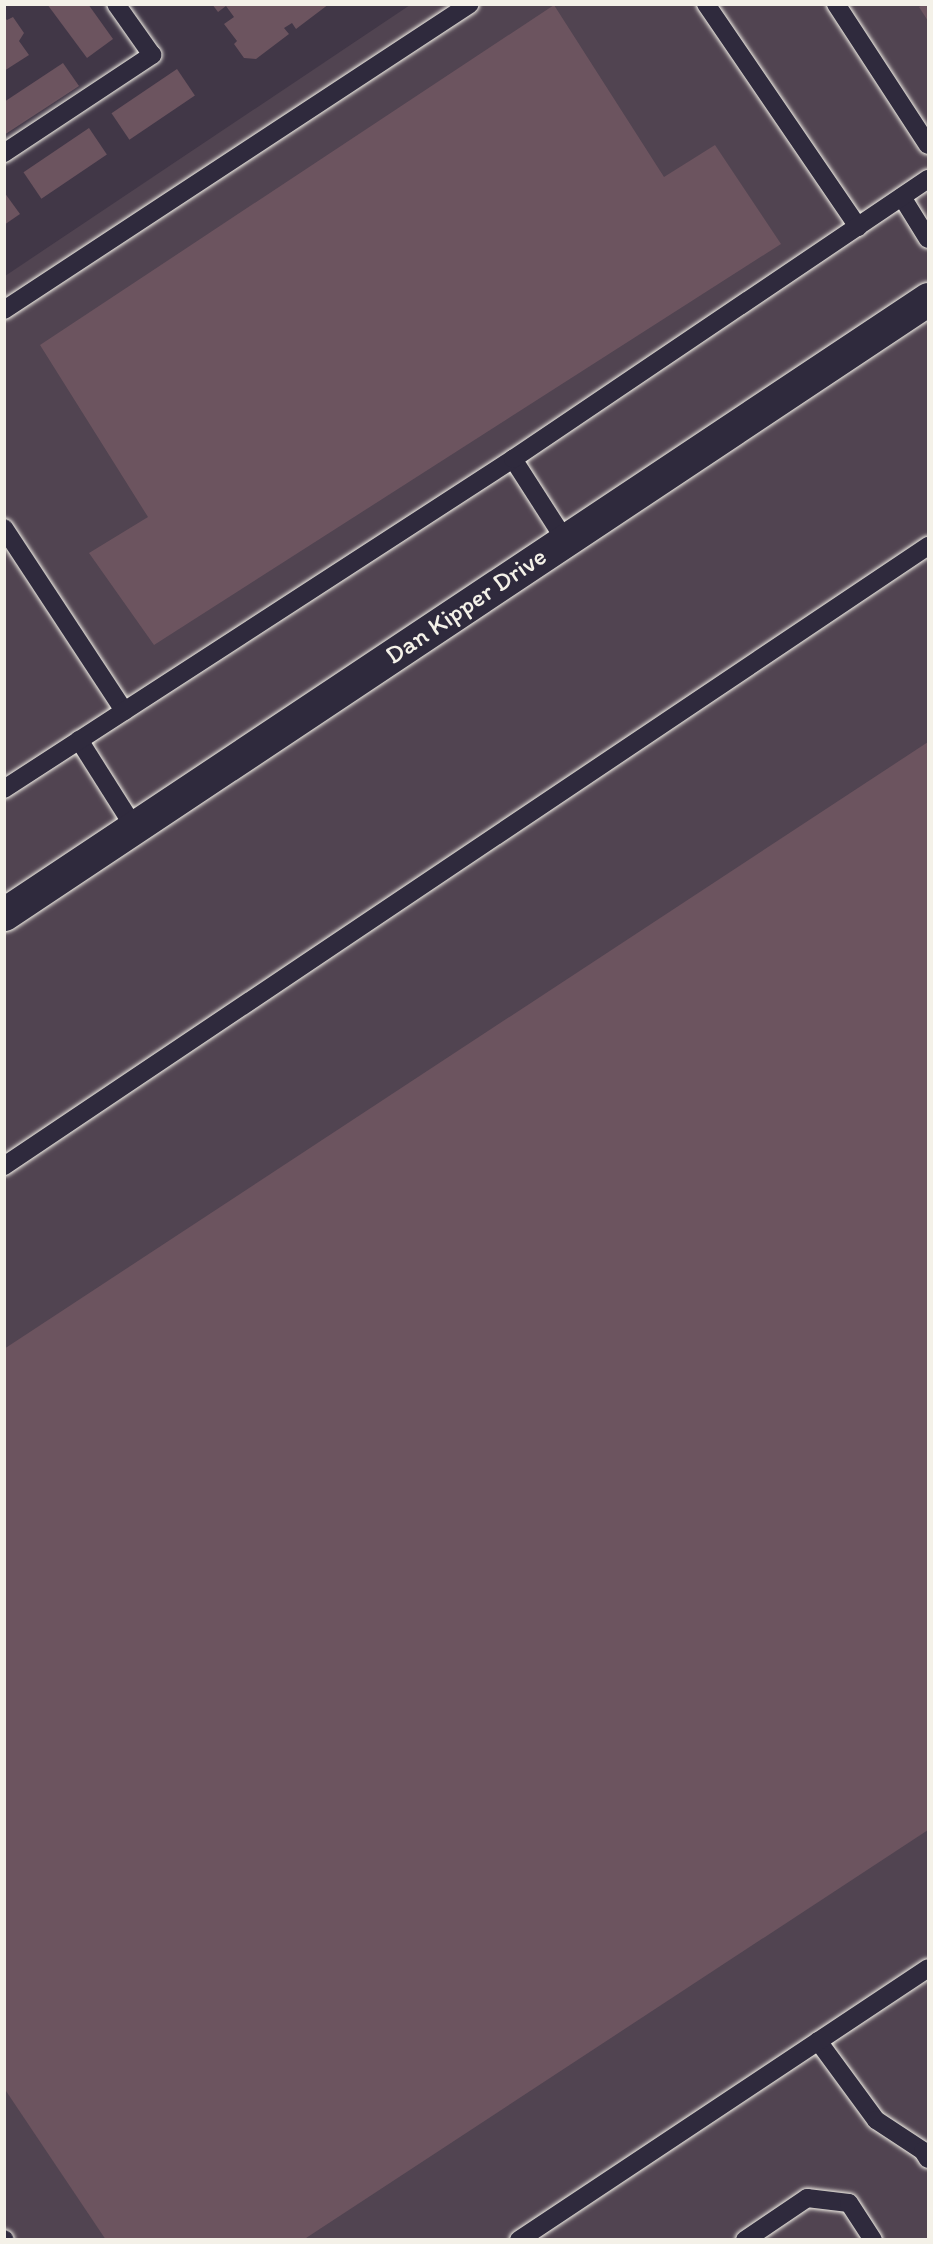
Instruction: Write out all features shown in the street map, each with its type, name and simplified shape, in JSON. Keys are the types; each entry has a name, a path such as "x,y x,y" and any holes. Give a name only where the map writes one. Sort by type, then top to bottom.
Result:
{"street":[{"name":"Dan Kipper Drive","path":"4,914 928,299"}],"lane":[{"path":"4,153 152,55 116,4"},
{"path":"4,310 470,4"},
{"path":"706,4 858,226"},
{"path":"836,4 928,144"},
{"path":"4,789 513,459 928,179"},
{"path":"902,197 928,239"},
{"path":"513,459 565,540"},
{"path":"4,528 124,711"},
{"path":"4,1166 928,546"},
{"path":"79,740 135,827"},
{"path":"519,2240 928,1968"},
{"path":"818,2041 876,2120 927,2153"},
{"path":"745,2240 807,2198 849,2203 873,2240"}],"shaded area":[{"path":"410,5 928,5 928,2239 5,2240 5,276"}],"building":[{"path":"47,4 88,4 113,39 87,58"},
{"path":"212,4 329,4 296,29 292,23 284,28 289,34 256,59 244,58 234,44 237,41 224,24 234,17 226,6 218,12"},
{"path":"928,4 928,21 919,7"},
{"path":"554,5 664,177 715,145 781,244 154,645 89,553 148,517 40,345"},
{"path":"4,17 7,20 13,17 24,33 19,41 29,55 4,71"},
{"path":"63,63 79,86 4,135 4,102"},
{"path":"177,69 195,96 129,140 112,113"},
{"path":"89,128 107,155 41,199 24,172"},
{"path":"4,192 20,214 4,225"},
{"path":"928,742 928,1830 303,2240 106,2240 4,2088 4,1349"}]}
